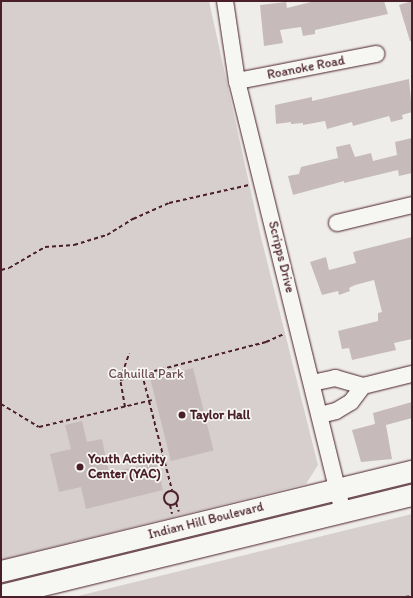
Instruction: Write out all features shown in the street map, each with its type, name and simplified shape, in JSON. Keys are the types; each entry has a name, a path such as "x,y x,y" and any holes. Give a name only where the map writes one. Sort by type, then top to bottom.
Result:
{"main road":[{"name":"Indian Hill Boulevard","path":"1,571 412,471"},
{"name":"Indian Hill Boulevard","path":"1,595 412,495"}],"street":[{"name":"Scripps Drive","path":"225,1 237,81 343,512"},
{"name":"Roanoke Road","path":"237,81 376,54"},
{"path":"337,223 412,205"},
{"path":"312,383 335,378 363,386 412,374"},
{"path":"320,415 336,411 351,402 363,386"}],"path":[{"path":"1,270 9,268 45,247 74,245 107,235 133,219 169,203 262,183"},
{"path":"120,380 266,342 299,331"},
{"path":"125,407 120,380 129,354"},
{"path":"142,374 172,490 179,498 176,503 170,505 164,498 165,493 172,490"},
{"path":"1,404 38,427 152,400"},
{"path":"405,597 412,596"}],"green space":[{"name":"Cahuilla Park","path":"1,1 209,1 260,233 318,465 306,484 1,560"},
{"path":"412,514 412,597 74,597"}],"building":[{"path":"315,1 384,1 388,14 315,30 315,34 303,36 301,27 280,30 283,43 264,46 260,5 286,2 287,8"},
{"path":"412,1 412,41 410,41 399,5"},
{"path":"409,79 412,112 402,115 403,119 391,122 389,116 353,126 352,122 327,129 325,121 303,125 303,123 291,124 291,122 276,124 275,105 312,97 312,101"},
{"path":"412,138 412,173 399,176 398,170 344,183 344,181 293,195 288,176 299,174 301,167 338,158 336,147 350,144 355,157 371,153 373,161 397,155 395,142"},
{"path":"412,237 412,339 394,343 396,350 352,360 349,348 342,349 338,331 378,321 378,313 382,312 374,280 355,285 349,288 350,291 339,295 338,291 322,295 310,262 326,257 329,270 356,263 353,252"},
{"name":"Taylor Hall","path":"193,368 214,450 171,461 150,379"},
{"path":"412,402 412,418 386,425 392,459 361,462 352,430 375,424 373,413"},
{"name":"Youth Activity Center (YAC)","path":"82,421 87,442 102,439 109,473 156,462 163,490 86,509 81,487 59,492 50,454 71,449 65,425"}],"place":[{"name":"Taylor Hall","path":"182,415"},
{"name":"Youth Activity Center (YAC)","path":"80,467"}]}
